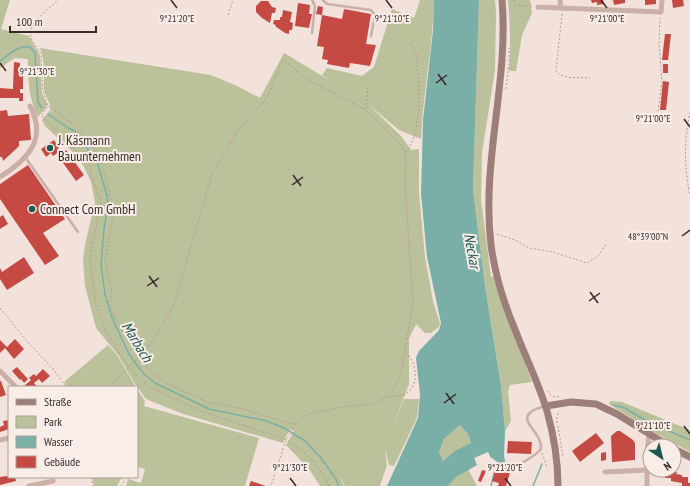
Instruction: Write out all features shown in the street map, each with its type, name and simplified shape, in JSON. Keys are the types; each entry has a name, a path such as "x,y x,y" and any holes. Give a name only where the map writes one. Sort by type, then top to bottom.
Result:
{"street":[{"path":"502,0 504,22 502,58 489,182 489,214 492,245 497,274 508,313 546,406 555,446 558,486"},
{"path":"560,0 561,8"},
{"path":"538,6 661,12 662,0"},
{"path":"0,176 25,157 37,137 36,122 30,106"},
{"path":"0,371 15,386"},
{"path":"546,406 571,402 596,404 617,414 656,438"},
{"path":"649,434 649,438"},
{"path":"605,472 642,470"},
{"path":"30,486 53,481"}],"lane":[{"path":"312,0 315,6 312,34"},
{"path":"323,0 327,4 371,10 375,14 371,36"},
{"path":"25,157 78,232"},
{"path":"516,467 541,449 540,440 530,426 527,416 532,411 546,406"}],"path":[{"path":"58,0 36,20 30,32 32,40 42,54 43,91 48,106 76,126 100,157 114,211 105,260 112,292 110,304 114,316 139,357 150,371 166,383 208,402 244,409 275,420 295,424"},
{"path":"228,15 233,0"},
{"path":"514,0 515,5 538,6"},
{"path":"561,8 556,71 559,75 590,78"},
{"path":"658,111 662,82 659,42 661,12"},
{"path":"405,152 409,149 414,139 418,119 419,100 418,57 409,42"},
{"path":"506,92 509,46"},
{"path":"111,386 149,346 173,308 212,174 238,130 267,98 283,59 306,79 366,110 405,152 413,305 401,374 393,390 385,398"},
{"path":"366,110 368,85"},
{"path":"36,122 48,106"},
{"path":"690,112 685,147 685,164 690,195"},
{"path":"42,116 89,164 100,202 90,258 95,300 106,332 129,368 149,387 201,411 287,440 300,449 314,462 329,486"},
{"path":"496,230 496,234 515,240 529,248 553,252 587,263 598,256 607,243"},
{"path":"0,308 25,339 54,370 65,386"},
{"path":"271,486 287,440 295,424 301,418 309,414 342,407 371,404 385,398 404,395 410,391 416,380 414,363 411,356 405,351"},
{"path":"546,389 552,396 556,397"},
{"path":"541,449 547,467"},
{"path":"121,486 125,480"}],"green space":[{"path":"0,0 10,0 1,29 29,36 40,55 42,93 47,104 46,108 38,117 31,97 27,59 15,58 0,68"},
{"path":"420,0 434,0 432,35 421,139 399,130 368,104 402,137 411,150 419,149 419,193 425,257 433,301 440,323 439,327 431,333 425,333 416,324 409,339 409,384 391,432 404,399 419,399 417,418 394,466 389,465 385,448 387,465 380,486 345,486 340,478 344,486 320,486 309,469 286,445 294,431 290,429 283,443 183,414 146,399 118,355 96,328 85,286 83,259 95,202 91,182 84,167 74,153 45,126 42,120 50,110 55,114 50,109 50,104 44,90 44,64 40,48 211,75 260,98 284,53 334,83 322,75 327,68 362,76 374,67 392,9 414,18"},
{"path":"479,0 495,0 496,13 495,70 482,153 481,199 491,277 494,276 532,382 510,385 508,391 511,421 505,431 501,386 485,286 473,190"},
{"path":"508,0 530,0 532,13 522,35 516,71 509,71 510,36"},
{"path":"108,345 117,355 135,386 66,386 64,382"},
{"path":"138,390 145,401 144,406 259,438 245,486 126,486 128,479 141,483 145,469 138,467"},
{"path":"610,401 622,402 690,430 690,452 682,448 682,438 664,438 609,404"},
{"path":"460,425 468,434 471,443 456,450 443,461 439,452 444,439"},
{"path":"468,469 477,486 448,486 456,477"},
{"path":"92,478 121,478 117,486 94,486"}],"water":[{"name":"Neckar","path":"434,0 479,0 473,190 485,286 501,386 505,431 504,456 506,465 491,458 488,452 474,458 477,465 456,477 448,486 387,486 418,418 420,394 416,358 419,351 439,330 441,323 427,257 421,194 423,120 433,30","holes":["460,425 468,434 471,443 456,450 443,461 439,452 444,439"]}],"building":[{"path":"591,0 603,0 604,4 597,5 597,2 592,3"},
{"path":"613,0 625,0 625,3 614,5"},
{"path":"645,0 656,0 656,4 645,5"},
{"path":"672,0 683,0 684,6 673,8"},
{"path":"261,1 268,1 272,7 276,8 275,13 272,13 270,23 256,12 256,6"},
{"path":"298,3 310,5 309,14 312,14 309,28 295,26"},
{"path":"318,6 323,7 322,15 316,14"},
{"path":"344,9 371,14 366,44 376,45 370,66 350,63 349,68 327,64 328,60 322,59 324,47 317,46 322,15 342,19"},
{"path":"283,10 292,12 290,22 293,23 292,30 289,30 289,34 285,33 273,24 274,20 280,20"},
{"path":"665,34 671,34 668,60 662,60"},
{"path":"14,62 20,63 20,68 23,68 23,89 20,89 20,93 23,93 23,101 19,101 19,98 0,98 0,88 13,89"},
{"path":"663,64 668,64 668,73 663,73"},
{"path":"663,81 669,82 666,110 660,110"},
{"path":"7,110 8,116 29,114 31,140 19,141 19,146 3,161 2,157 0,157 0,111"},
{"name":"J. Käsmann Bauunternehmen","path":"54,140 59,148 57,149 59,152 53,156 51,153 46,157 41,149"},
{"path":"66,150 84,175 76,181 58,156"},
{"name":"Connect Com GmbH","path":"28,165 65,219 43,233 59,256 45,265 0,199 0,184"},
{"path":"3,215 8,224 0,229 0,217"},
{"path":"24,257 34,273 7,290 0,279 0,268 2,272"},
{"path":"15,339 24,349 14,359 5,348 0,353 0,340 7,347"},
{"path":"17,367 28,379 24,383 12,371"},
{"path":"43,369 50,376 42,383 39,379 34,383 36,386 24,386 31,380 29,378 34,374 36,376"},
{"path":"0,381 6,395 0,397"},
{"path":"8,420 8,429 0,432 0,427 4,425 3,421"},
{"path":"617,431 620,431 635,443 635,460 612,462 611,436"},
{"path":"596,433 604,443 580,462 572,451"},
{"path":"508,441 532,442 531,454 507,453"},
{"path":"606,452 606,460 601,461 601,453"},
{"path":"498,462 512,466 506,486 498,486 499,483 492,481"},
{"path":"482,470 486,471 481,482 478,481"},
{"path":"7,476 8,478 15,478 16,481 0,485 0,477"},
{"path":"688,477 688,483 690,483 690,486 682,486 682,483 671,481 671,478"},
{"path":"251,481 266,486 249,486"}],"waterway":[{"name":"Marbach","path":"0,61 22,47 30,47 35,53 38,102 42,108"},
{"name":"Marbach","path":"48,114 75,131 79,140 96,158 107,196 108,205 101,265 105,294 112,318 129,354 136,364 144,374 155,383 209,409 267,421 284,428 305,441 321,458 336,479 339,486"},
{"path":"613,405 625,408 648,422 690,440"},
{"path":"491,486 497,462"},
{"path":"533,486 542,464"}],"place":[{"name":"J. Käsmann Bauunternehmen","path":"50,148"},
{"name":"Connect Com GmbH","path":"32,209"}]}
